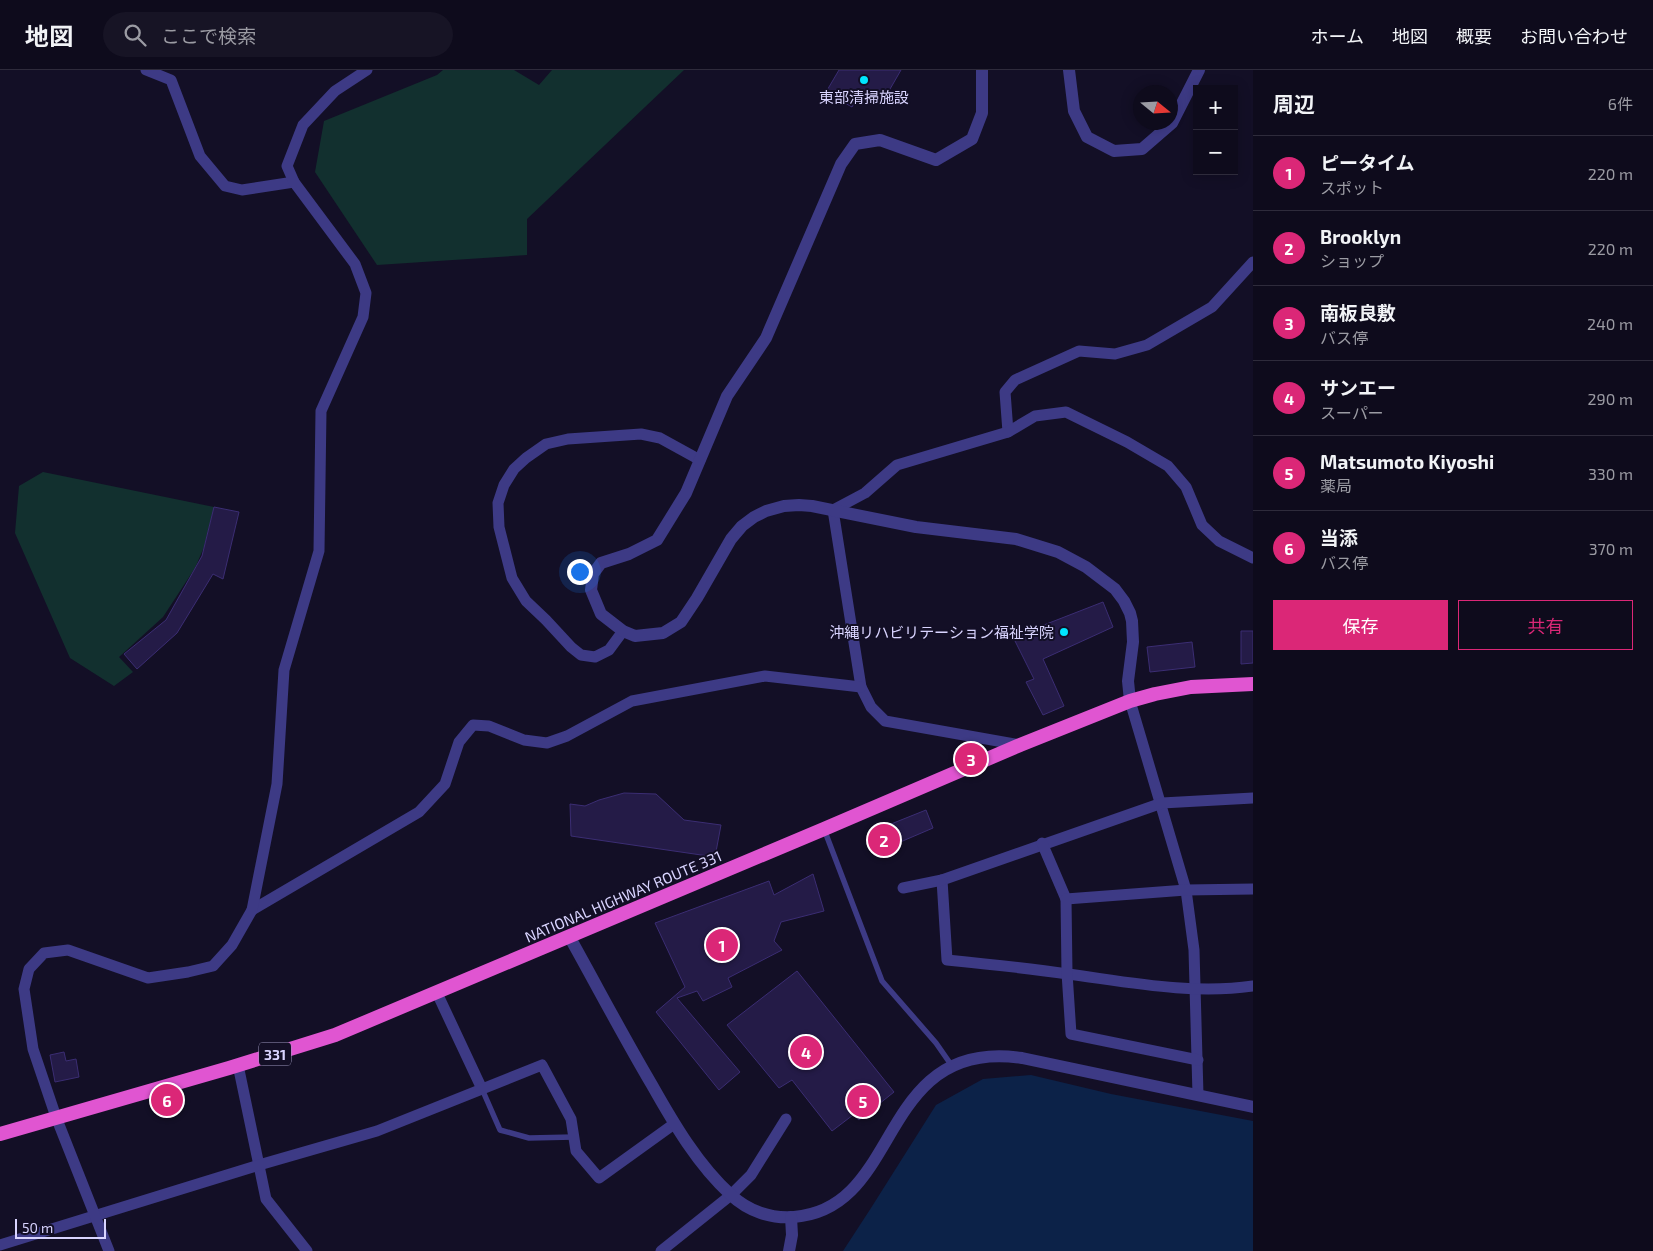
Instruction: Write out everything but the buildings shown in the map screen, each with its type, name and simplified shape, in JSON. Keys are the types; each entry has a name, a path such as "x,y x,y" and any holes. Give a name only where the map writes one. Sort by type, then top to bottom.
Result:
{"highway":[{"name":"NATIONAL HIGHWAY ROUTE 331","path":"0,1134 334,1035 824,829 1020,744 1130,701 1191,687 1253,684"}],"street":[{"path":"146,70 171,80 200,156 225,186 242,190 294,182"},
{"path":"109,1251 56,1117 33,1049 24,990 29,969 44,953 68,950 148,978 213,966 232,945 252,910 277,784 284,670 319,551 321,411 364,318 366,293 355,264 294,182 287,166 303,125 336,91 368,70"},
{"path":"982,70 982,113 972,140 936,160 880,140 855,144 841,164 766,338 727,396 686,493 657,540 629,554 601,563 593,574 591,590 601,614 623,632 635,636 663,633 681,622 731,539 742,526 766,511 799,504 929,529 1016,539 1058,552 1086,567 1115,589 1130,613 1133,631 1128,681 1130,701 1162,803 1186,890 1194,950 1198,1095"},
{"path":"1068,70 1074,111 1087,137 1114,151 1142,149 1172,122 1199,70"},
{"path":"1008,432 1005,392 1015,380 1079,352 1115,354 1147,345 1212,307 1253,262"},
{"path":"833,510 865,493 897,465 1008,432 1035,416 1066,412 1127,442 1168,466 1186,488 1202,525 1219,541 1253,558"},
{"path":"623,632 609,650 595,657 581,655 526,600 512,578 499,527 498,503 504,485 514,469 526,458 546,444 568,439 641,434 660,438 700,460"},
{"path":"833,510 861,687 871,707 885,721 1020,744"},
{"path":"252,910 420,812 445,784 459,742 473,725 489,726 524,740 547,742 567,736 632,701 765,676 861,687"},
{"path":"903,888 942,880 1042,843 1162,803 1253,798"},
{"path":"1042,843 1066,899 1067,973 1071,1034 1198,1060"},
{"path":"942,880 947,960 1194,989 1233,989 1253,986"},
{"path":"1066,899 1186,890 1253,889"},
{"path":"569,936 674,1124 698,1158 731,1195 743,1205 763,1214 782,1218 805,1216 817,1213 850,1194 862,1180 903,1112 930,1080 952,1066 984,1056 1005,1056 1253,1108"},
{"path":"437,993 482,1089"},
{"path":"238,1065 266,1199 307,1251"},
{"path":"0,1245 377,1130 542,1065 571,1120 576,1151 599,1178 674,1124"},
{"path":"661,1251 731,1195 751,1175 786,1119"},
{"path":"789,1251 792,1235 791,1217"}],"lane":[{"path":"824,829 882,981 936,1043 952,1066"},
{"path":"482,1089 500,1130 528,1138 575,1138"}],"green space":[{"path":"443,70 514,70 539,85 552,70 684,70 527,219 527,255 377,265 315,172 324,121 437,75"},
{"path":"43,472 214,507 204,547 195,568 163,617 119,657 133,672 114,686 70,658 15,533 19,486"}],"water":[{"path":"1031,1075 1111,1094 1253,1121 1253,1251 843,1251 936,1105 983,1079"}],"place":[{"name":"東部清掃施設","path":"864,80"},
{"name":"沖縄リハビリテーション福祉学院","path":"1064,632"},
{"name":"南板良敷","path":"971,759"},
{"name":"Brooklyn","path":"884,840"},
{"name":"ピータイム","path":"722,945"},
{"name":"サンエー","path":"806,1052"},
{"name":"当添","path":"167,1100"},
{"name":"Matsumoto Kiyoshi","path":"863,1101"}]}
